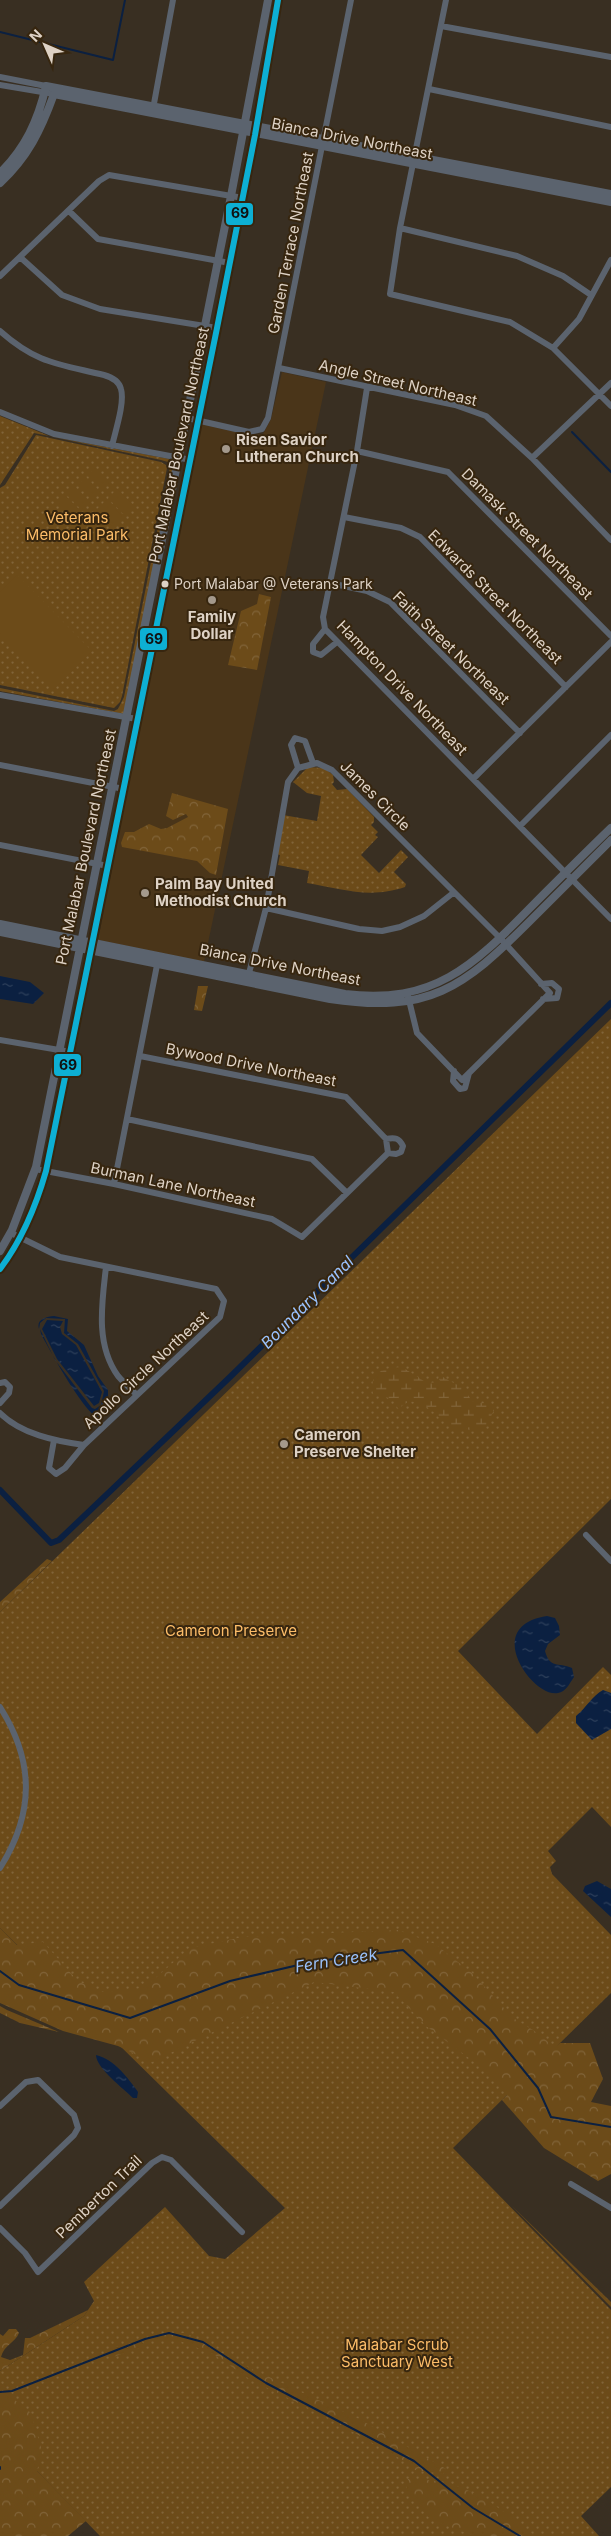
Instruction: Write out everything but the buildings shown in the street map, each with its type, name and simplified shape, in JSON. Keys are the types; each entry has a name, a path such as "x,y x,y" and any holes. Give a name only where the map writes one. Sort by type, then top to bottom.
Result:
{"street":[{"path":"152,110 174,0"},
{"name":"Port Malabar Boulevard Northeast","path":"0,1251 11,1233 35,1170 232,196 268,0"},
{"name":"Port Malabar Boulevard Northeast","path":"0,1269 20,1238 37,1203 46,1172 94,942 150,653 218,328 256,130 278,0"},
{"name":"Garden Terrace Northeast","path":"198,420 249,432 262,429 268,418 351,0"},
{"path":"446,0 400,228 390,294 510,322 553,348 611,406"},
{"path":"266,10 276,11"},
{"path":"441,26 611,57"},
{"name":"Bianca Drive Northeast","path":"0,77 54,91 152,110 245,124 256,130 414,161 529,182 611,194"},
{"name":"Bianca Drive Northeast","path":"0,85 45,89"},
{"path":"0,173 23,147 29,136 45,89"},
{"path":"429,89 611,127"},
{"path":"0,183 22,161 34,144 43,125 54,91"},
{"name":"Bianca Drive Northeast","path":"152,110 244,133 256,130"},
{"path":"0,276 99,181 109,175 243,198"},
{"name":"Bianca Drive Northeast","path":"529,182 611,202"},
{"path":"69,210 98,239 230,263"},
{"path":"400,228 517,256 564,276 591,295"},
{"path":"20,257 62,295 100,309 218,328"},
{"path":"553,348 578,319 611,260"},
{"path":"0,331 36,356 63,367 104,375 116,381 120,387 122,398 112,446"},
{"name":"Angle Street Northeast","path":"279,368 455,405 486,416 532,458 611,540"},
{"path":"532,458 611,382"},
{"name":"Hampton Drive Northeast","path":"367,388 357,451 323,617 325,629 611,919"},
{"path":"0,412 43,430 112,446 191,460"},
{"path":"187,418 198,420"},
{"name":"Damask Street Northeast","path":"357,451 448,472 611,636"},
{"path":"168,516 164,554 168,566"},
{"name":"Edwards Street Northeast","path":"344,517 401,528 420,537 566,687"},
{"path":"158,566 156,599 160,606"},
{"name":"Faith Street Northeast","path":"330,583 367,591 390,602 520,733"},
{"path":"149,606 154,611 150,653"},
{"path":"325,629 313,644 313,652 321,655 337,642"},
{"path":"143,638 140,671 146,674"},
{"path":"473,779 611,642"},
{"path":"0,695 137,719"},
{"path":"520,826 611,736"},
{"path":"247,984 266,908 288,782 298,768 313,763 305,741 295,738 291,745 298,768"},
{"name":"James Circle","path":"313,763 325,765 332,770 503,942 541,984 552,983 559,989 557,998 543,999"},
{"path":"0,765 124,789"},
{"name":"Bianca Drive Northeast","path":"503,942 566,872 611,828"},
{"name":"Bianca Drive Northeast","path":"0,932 247,984 326,999 374,1005 408,997 466,968 503,942 572,879 611,840"},
{"path":"0,845 108,866"},
{"path":"266,908 359,929 382,931 400,927 424,916 453,893"},
{"name":"Bianca Drive Northeast","path":"0,924 328,990 369,996 408,997"},
{"path":"114,1184 159,956"},
{"path":"408,997 418,1033 462,1080 550,993 541,984"},
{"path":"326,999 328,990"},
{"path":"0,1040 71,1052"},
{"name":"Bywood Drive Northeast","path":"140,1056 346,1097 386,1139"},
{"path":"454,1071 453,1081 460,1089 465,1088 469,1073"},
{"path":"128,1119 312,1159 347,1194 388,1153"},
{"path":"393,1138 400,1141 403,1146 402,1152 396,1154 388,1153 386,1139 393,1138"},
{"name":"Burman Lane Northeast","path":"35,1170 114,1184 272,1219 302,1237 347,1194"},
{"name":"Apollo Circle Northeast","path":"11,1233 60,1257 216,1289 224,1301 220,1317 84,1445 65,1468 56,1474 49,1468 54,1440"},
{"path":"106,1267 101,1314 104,1346 118,1375 137,1395"},
{"path":"0,1383 5,1382 10,1387 9,1393 0,1403"},
{"name":"Apollo Circle Northeast","path":"0,1413 26,1430 54,1440 84,1445"},
{"path":"586,1535 611,1561"},
{"path":"0,1708 16,1734 22,1753 27,1796 20,1832 0,1868"},
{"path":"0,2106 26,2082 38,2080 74,2114 78,2128 74,2135 0,2206"},
{"name":"Pemberton Trail","path":"0,2228 25,2253 38,2272 152,2163 162,2157 171,2160 242,2232"},
{"path":"571,2184 611,2208"}],"shaded area":[{"path":"282,372 326,382 204,962 98,940 200,424 249,435 263,434 271,419"}],"green space":[{"path":"0,416 49,436 34,433 0,485"},
{"name":"Veterans Memorial Park","path":"36,435 161,462 167,468 122,696 120,702 114,708 0,685 0,488 5,485"},
{"path":"53,437 175,460 124,714 0,691 0,688 114,711 118,709 124,697 170,467 168,462 161,460"},
{"path":"95,468 109,483 103,489 88,475"},
{"path":"86,477 100,492 94,499 79,484"},
{"path":"75,487 90,502 83,509 69,494"},
{"path":"117,489 133,505 123,514 108,498"},
{"path":"66,496 81,511 74,518 59,503"},
{"path":"106,500 122,516 112,526 96,510"},
{"path":"17,575 92,651 54,689 0,633 0,592"},
{"path":"259,594 271,597 257,670 228,665 241,611 257,604"},
{"path":"308,767 324,768 333,775 334,782 332,784 337,790 347,789 374,817 374,822 371,825 378,832 375,835 378,837 361,855 379,873 401,850 408,857 394,872 406,884 405,887 392,891 368,893 344,890 307,883 309,871 278,865 280,855 276,854 283,815 317,821 321,796 307,793 293,782"},
{"path":"172,793 228,809 216,875 210,873 197,861 122,847 121,843 125,832 134,832 149,824 161,829 167,828 188,817 186,814 173,820 166,816"},
{"path":"198,986 208,986 202,1011 194,1010"},
{"path":"611,1019 611,1499 458,1651 537,1734 603,1667 611,1675 611,1827 592,1807 548,1851 556,1861 550,1867 552,1874 611,1935 611,1993 453,2148 611,2310 611,2487 581,2516 599,2536 100,2536 0,2433 0,2371 84,2316 94,2301 84,2282 165,2207 209,2256 225,2259 285,2208 0,1928 0,1612"},
{"path":"402,1367 427,1383 441,1382 438,1378 441,1376 463,1388 472,1401 490,1405 494,1410 485,1429 476,1433 463,1427 455,1431 447,1422 440,1419 422,1404 409,1402 398,1409 395,1401 377,1393 373,1394 373,1380 379,1372 389,1368"},
{"path":"47,1559 52,1561 0,1612 0,1602"},
{"path":"0,1928 17,1945 43,1942 78,1981 103,1992 144,1988 190,1948 243,1937 398,1930 435,1944 472,1973 513,2018 555,2047 560,2043 590,2043 603,2079 591,2102 611,2106 611,2174 598,2181 544,2148 502,2100 507,2095 481,2067 426,2026 394,1992 314,1982 152,2062 118,2046 63,2031 0,2003"},
{"path":"0,2006 59,2032 20,2023 0,2013"},
{"path":"512,2206 611,2302 611,2307"},
{"path":"88,2310 84,2316 0,2371 0,2334 3,2336 9,2329 16,2329 19,2333 2,2353 1,2357 10,2360 23,2355 25,2338 30,2338"},
{"path":"186,2333 241,2364 361,2420 446,2469 443,2474 415,2470 401,2459 323,2415 251,2380 213,2354 180,2341 156,2341 156,2334"},
{"path":"139,2339 146,2346 110,2358 108,2350"},
{"path":"0,2388 31,2413 42,2451 37,2471 86,2521 68,2536 0,2536"},
{"path":"408,2479 446,2483 462,2488 491,2503 535,2536 475,2536 431,2520 406,2491"}],"water":[{"path":"0,976 30,982 44,993 33,1004 0,999"},
{"path":"54,1316 68,1319 67,1331 84,1345 98,1376 108,1390 108,1403 100,1419 93,1415 86,1406 57,1363 92,1408 95,1409 101,1405 104,1391 78,1344 64,1333 65,1319 46,1318 40,1323 39,1329 40,1321 45,1318"},
{"path":"47,1320 63,1321 60,1327 62,1334 76,1345 102,1392 99,1403 94,1406 57,1359 42,1329"},
{"path":"40,1329 52,1355 41,1334"},
{"path":"547,1616 555,1618 559,1626 560,1635 548,1644 545,1651 547,1657 552,1663 572,1668 574,1677 565,1689 558,1693 548,1692 537,1685 526,1674 518,1660 515,1646 517,1633 527,1622"},
{"path":"603,1690 611,1693 611,1729 592,1740 576,1723 576,1716"},
{"path":"597,1881 611,1889 611,1917 583,1891 585,1886"},
{"path":"96,2055 109,2060 120,2070 138,2092 137,2098 133,2098 105,2072"}],"waterway":[{"path":"0,32 113,60 125,0"},
{"path":"572,432 611,472"},
{"name":"Boundary Canal","path":"0,1490 51,1543 59,1540 230,1377 611,1003"},
{"name":"Fern Creek","path":"0,1971 19,1985 130,2018 230,1981 311,1962 403,1950 490,2029 538,2088 551,2117 611,2127"},
{"path":"0,2392 12,2391 145,2339 169,2333 203,2342 266,2383 414,2461 473,2508 520,2536"}],"transit line":[{"name":"69","path":"0,1269 28,1222 46,1171 217,328 255,135 278,0"}],"place":[{"name":"Risen Savior Lutheran Church","path":"226,449"},
{"name":"Port Malabar @ Veterans Park","path":"165,584"},
{"name":"Family Dollar","path":"212,600"},
{"name":"Palm Bay United Methodist Church","path":"145,893"},
{"name":"Cameron Preserve Shelter","path":"284,1444"}],"park label":[{"name":"Cameron Preserve","path":"231,1631"},
{"name":"Malabar Scrub Sanctuary West","path":"397,2354"}]}
